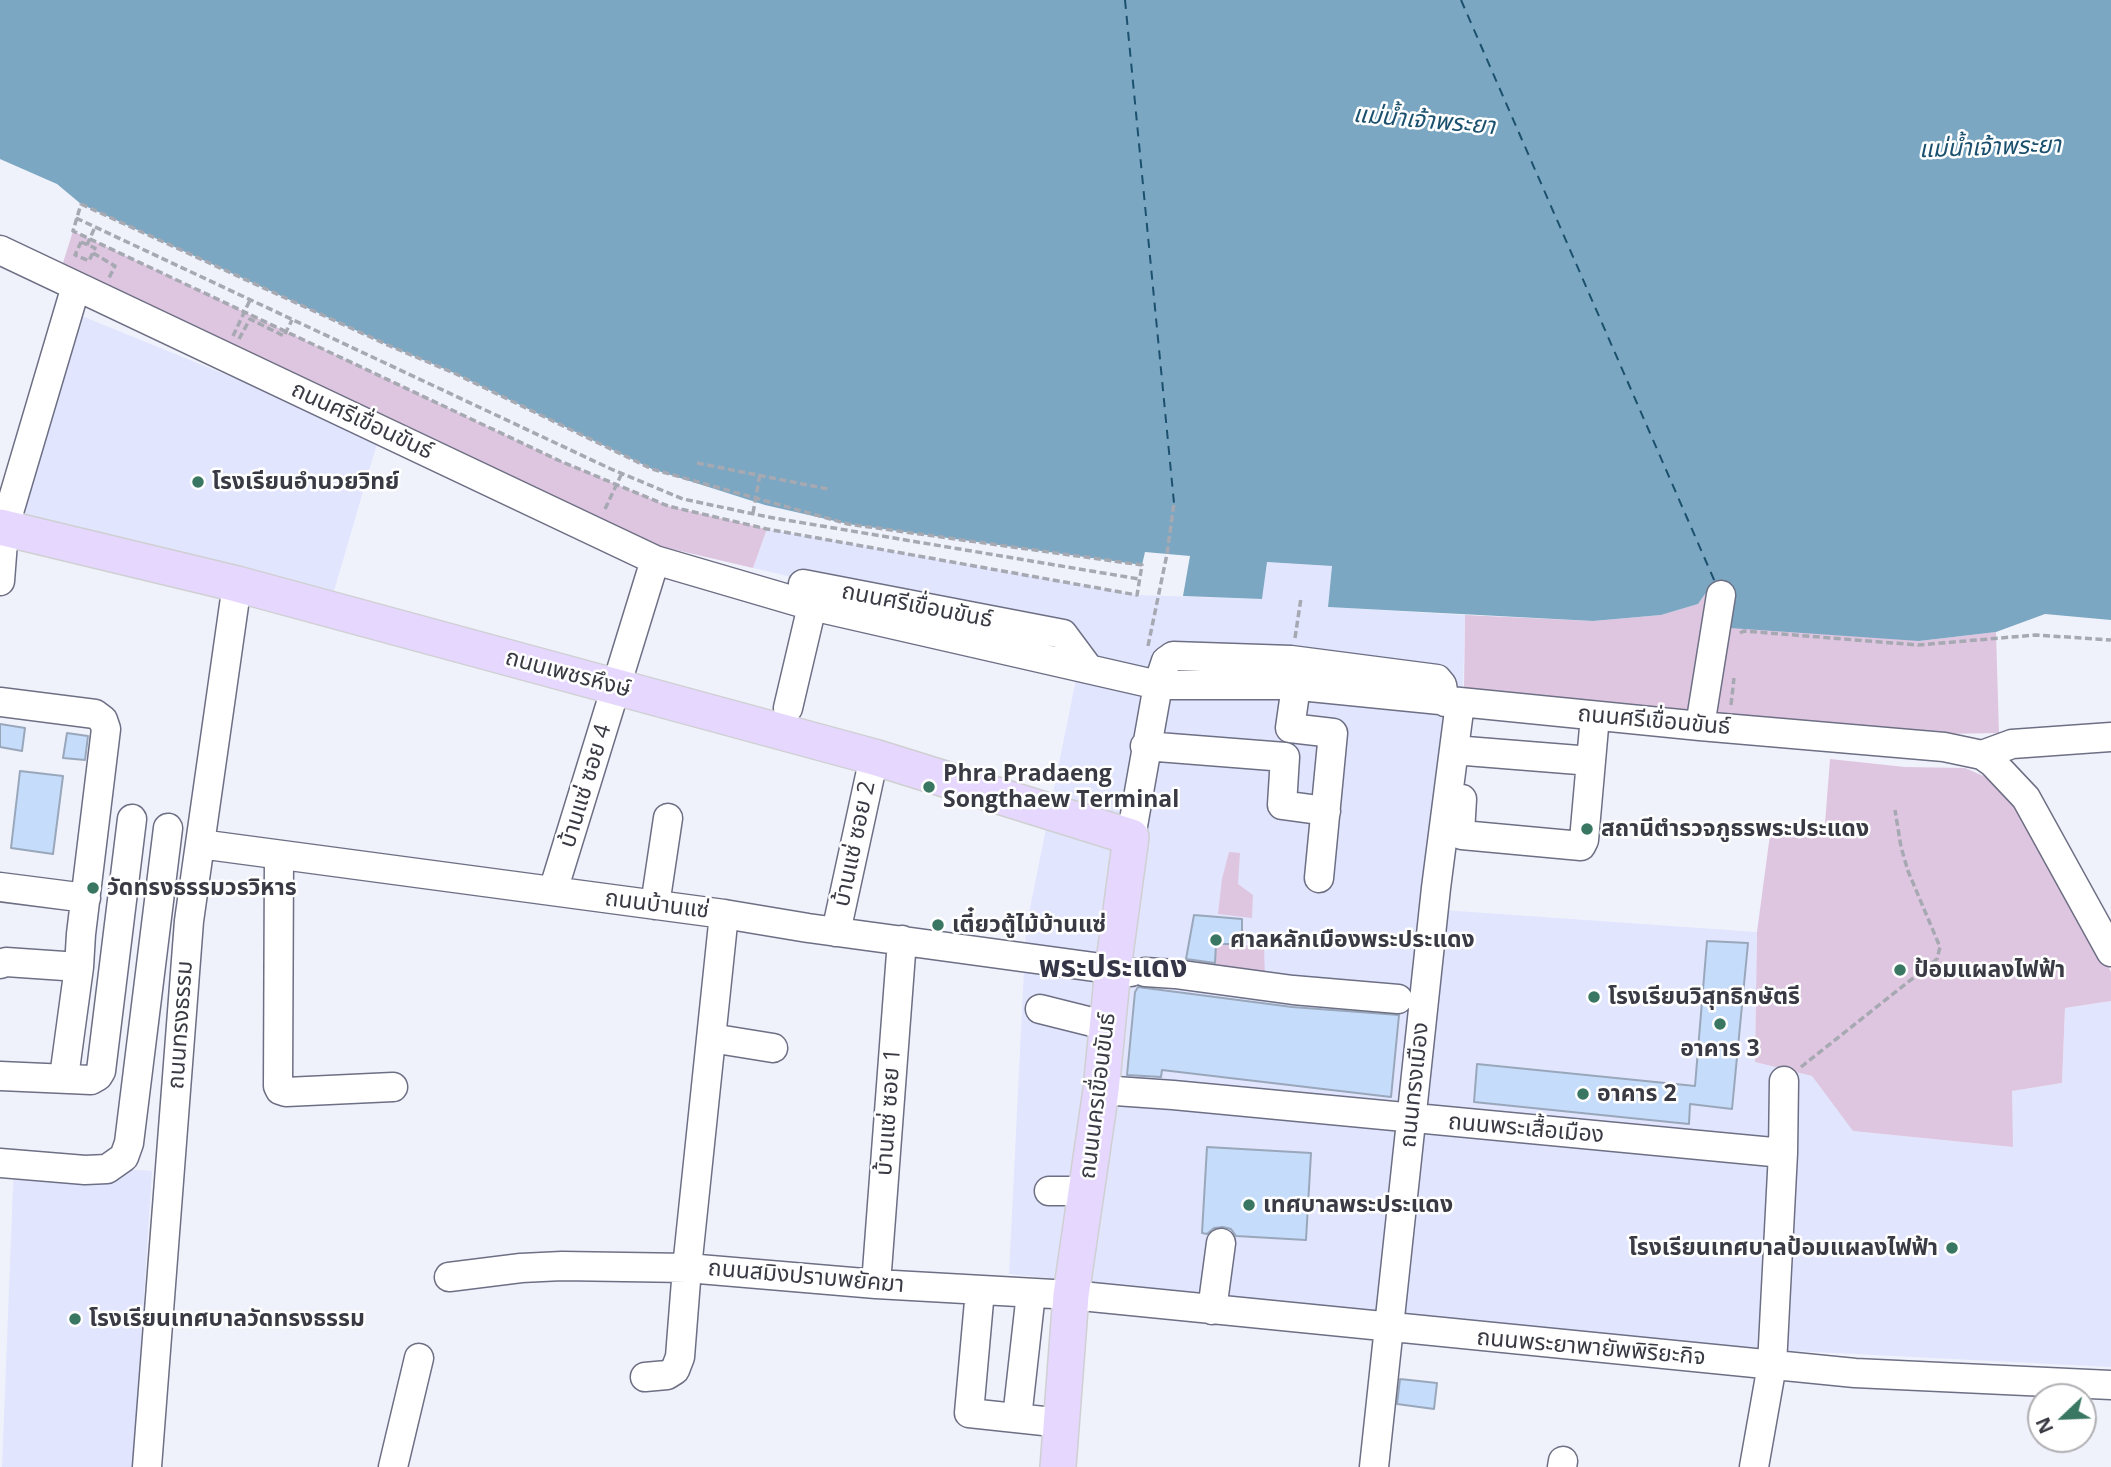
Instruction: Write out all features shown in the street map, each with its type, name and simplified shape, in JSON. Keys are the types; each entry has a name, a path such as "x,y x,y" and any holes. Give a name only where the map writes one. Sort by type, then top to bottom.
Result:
{"main road":[{"name":"ถนนเพชรหึงษ์","path":"2,528 237,584 874,757 1131,837"},
{"name":"ถนนนครเขื่อนขันธ์","path":"1058,1467 1071,1295 1108,1026 1130,971 1131,837"}],"street":[{"name":"ถนนศรีเขื่อนขันธ์","path":"0,250 655,560 812,606 1063,634 1090,669 1149,684 1296,686 1730,729 1944,747 1982,755"},
{"path":"0,581 2,528 76,286"},
{"name":"บ้านแซ่ ซอย 4","path":"553,891 655,560"},
{"name":"ถนนศรีเขื่อนขันธ์","path":"728,580 783,579 935,621"},
{"name":"ถนนทรงธรรม","path":"147,1467 189,921 237,584"},
{"path":"1700,726 1721,595"},
{"path":"788,708 812,606"},
{"name":"ถนนนครเขื่อนขันธ์","path":"1131,837 1145,746 1149,684 1173,656 1291,660 1437,679 1458,703"},
{"path":"1296,686 1285,757 1282,805 1326,811"},
{"path":"0,702 95,714 103,720 106,729 64,1077"},
{"path":"1458,703 1466,751 1460,826 1462,835 1578,846 1583,844 1595,716"},
{"name":"ถนนทรงเมือง","path":"1374,1467 1458,703"},
{"path":"1290,728 1333,733 1319,878"},
{"path":"1982,755 2012,744 2111,737"},
{"path":"1145,746 1285,757"},
{"path":"1466,751 1591,761"},
{"path":"1982,755 2026,798 2111,953"},
{"name":"บ้านแซ่ ซอย 2","path":"836,932 874,757"},
{"name":"ถนนบ้านแซ่","path":"96,813 168,828 200,840 279,855 1130,971 1398,999"},
{"path":"655,905 668,818"},
{"path":"0,1076 91,1080 101,1071 132,819"},
{"path":"0,1163 85,1170 107,1168 124,1157 129,1143 168,828"},
{"path":"279,855 278,1086 286,1092 393,1087"},
{"path":"0,887 86,898"},
{"name":"ถนนสมิงปราบพยัคฆา","path":"724,914 687,1268 1071,1295"},
{"name":"บ้านแซ่ ซอย 1","path":"876,1283 902,940"},
{"path":"0,964 6,962 79,967"},
{"path":"1040,1009 1108,1026"},
{"path":"711,1038 773,1048"},
{"path":"1754,1467 1772,1365 1784,1081"},
{"name":"ถนนพระเสื้อเมือง","path":"1101,1090 1783,1153"},
{"path":"1049,1191 1086,1191"},
{"path":"1212,1310 1221,1243"},
{"path":"449,1277 562,1266 687,1268 678,1363 675,1370 667,1375 645,1377"},
{"path":"980,1290 969,1413 1062,1423"},
{"path":"1017,1418 1031,1293"},
{"name":"ถนนพระยาพายัพพิริยะกิจ","path":"1071,1295 1855,1373 2111,1385"},
{"path":"393,1467 419,1358"}],"path":[{"path":"81,204 454,373 652,469 848,524 1142,565 1137,595 766,529 668,506 560,461 90,239 73,231 81,204"},
{"path":"76,218 683,499 1139,579"},
{"path":"87,245 95,227"},
{"path":"81,242 87,245 95,248 89,261 75,254 81,242"},
{"path":"232,338 250,300"},
{"path":"238,341 250,319 284,336 292,320"},
{"path":"697,463 828,489"},
{"path":"594,532 622,473"},
{"path":"752,513 760,474"},
{"path":"1149,684 1174,503"},
{"path":"1737,636 1744,631 1918,645 2036,635 2111,640"},
{"path":"1730,729 1734,676"},
{"path":"1784,1081 1937,959 1940,947 1908,872 1895,810"}],"shaded area":[{"path":"73,231 560,461 668,506 767,529 753,568 659,546 388,417 61,269"},
{"name":"โรงเรียนอำนวยวิทย์","path":"77,314 379,437 334,591 237,565 20,517"},
{"path":"767,529 1137,595 1261,599 1266,562 1332,566 1328,607 1465,615 1462,725 1443,910 1757,932 1755,1062 1812,1076 1854,1131 2012,1147 2012,1091 2062,1083 2065,1008 2111,1001 2111,1367 1755,1349 1009,1274 1026,928 1083,644 753,568"},
{"path":"1708,590 1730,601 1919,641 1996,632 1999,733 1940,734 1464,688 1465,615 1593,621 1661,615 1698,604"},
{"path":"1830,759 1905,767 1965,768 2011,788 2084,914 2111,972 2111,1001 2065,1008 2062,1083 2012,1091 2013,1147 1853,1131 1812,1076 1755,1062 1757,932 1771,827 1824,836"},
{"path":"1229,852 1240,853 1238,884 1253,895 1252,918 1218,914 1222,879"},
{"path":"1216,944 1264,946 1265,979 1215,972"},
{"name":"โรงเรียนเทศบาลวัดทรงธรรม","path":"14,1161 152,1171 133,1467 2,1467"}],"water":[{"name":"แม่น้ำเจ้าพระยา","path":"0,0 2111,0 2111,620 2045,614 1996,632 1919,641 1730,628 1721,595 1708,590 1698,604 1661,615 1593,621 1328,607 1332,566 1267,562 1262,599 1183,596 1190,556 1145,552 1142,565 848,524 765,505 652,469 454,373 81,204 57,184 0,159"}],"building":[{"path":"0,724 25,728 22,751 0,747"},
{"path":"67,733 88,736 85,760 63,758"},
{"path":"20,771 63,776 53,854 11,848"},
{"name":"ศาลหลักเมืองพระประแดง","path":"1194,915 1242,919 1242,944 1216,944 1215,963 1186,959"},
{"path":"1707,941 1748,943 1732,1109 1690,1104 1689,1124 1474,1102 1477,1064 1695,1086"},
{"path":"1138,987 1292,1007 1399,1015 1391,1097 1162,1070 1161,1077 1127,1075 1135,992"},
{"path":"1207,1147 1311,1153 1306,1240 1236,1236 1231,1229 1223,1227 1214,1228 1207,1234 1202,1233"},
{"path":"1400,1379 1437,1383 1434,1409 1397,1404"}],"ferry route":[{"path":"1125,0 1174,503"},
{"path":"1461,0 1715,582"}],"place":[{"name":"โรงเรียนอำนวยวิทย์","path":"198,482"},
{"name":"Phra Pradaeng Songthaew Terminal","path":"929,787"},
{"name":"สถานีตำรวจภูธรพระประแดง","path":"1587,829"},
{"name":"วัดทรงธรรมวรวิหาร","path":"93,888"},
{"name":"เตี๋ยวตู้ไม้บ้านแซ่","path":"938,925"},
{"name":"ศาลหลักเมืองพระประแดง","path":"1216,940"},
{"name":"ป้อมแผลงไฟฟ้า","path":"1900,970"},
{"name":"โรงเรียนวิสุทธิกษัตรี","path":"1594,997"},
{"name":"อาคาร 3","path":"1720,1024"},
{"name":"อาคาร 2","path":"1583,1094"},
{"name":"เทศบาลพระประแดง","path":"1249,1205"},
{"name":"โรงเรียนเทศบาลป้อมแผลงไฟฟ้า","path":"1952,1248"},
{"name":"โรงเรียนเทศบาลวัดทรงธรรม","path":"75,1319"}],"district":[{"name":"พระประแดง","path":"1113,968"}]}
